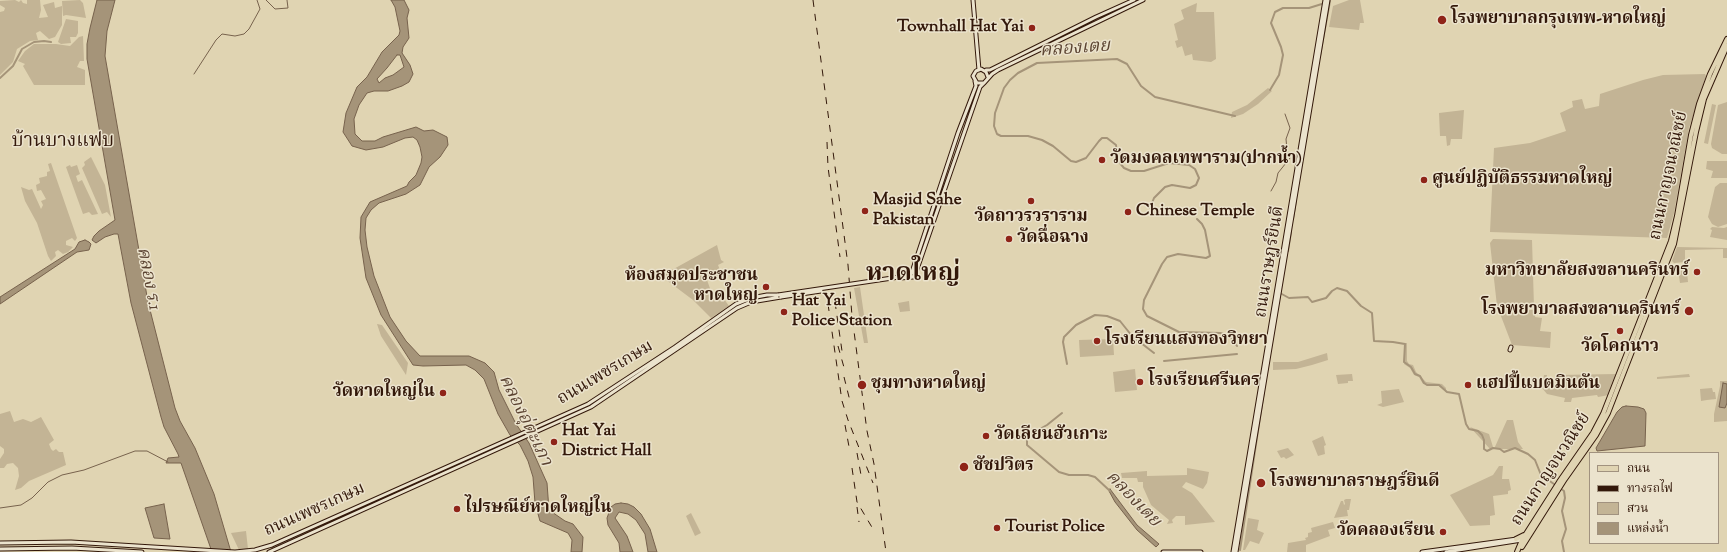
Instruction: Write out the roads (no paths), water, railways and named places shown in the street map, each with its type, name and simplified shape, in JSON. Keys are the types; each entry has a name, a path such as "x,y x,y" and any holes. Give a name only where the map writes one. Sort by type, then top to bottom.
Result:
{"main road":[{"path":"973,0 979,70"},
{"path":"1134,0 1030,49 990,70 979,70 974,75 975,81 979,84 984,84 988,77 998,70 1143,0"},
{"name":"ถนนราษฎร์ยินดี","path":"1233,552 1325,8 1325,0"},
{"name":"ถนนราษฎร์ยินดี","path":"1325,8 1328,0"},
{"path":"1096,17 1098,21"},
{"name":"ถนนกาญจนวณิชย์","path":"1518,552 1576,460 1596,435 1608,413 1672,250 1678,229 1689,159 1704,100 1727,42"},
{"path":"1030,49 1032,53"},
{"path":"984,70 988,77"},
{"name":"ถนนเพชรเกษม","path":"900,278 910,275 958,133 976,86 975,81"},
{"name":"ถนนเพชรเกษม","path":"0,543 70,542 235,552 255,550 272,545 588,404 604,395 736,304 751,300 913,277 916,275 980,86 984,84"},
{"name":"ถนนราษฎร์ยินดี","path":"1236,552 1299,159"},
{"name":"ถนนเพชรเกษม","path":"269,552 591,407 751,300"},
{"path":"445,468 444,471 447,472"},
{"path":"437,471 440,472 439,476"},
{"path":"363,504 365,509"},
{"path":"322,523 323,527"},
{"path":"1516,541 1528,535"},
{"name":"ถนนกาญจนวณิชย์","path":"1522,546 1522,540 1528,535"},
{"path":"1422,552 1458,549 1522,540"},
{"path":"1516,541 1522,546"},
{"path":"0,549 72,548 142,552"},
{"path":"1446,552 1458,549"},
{"path":"1163,552 1201,552"}],"water":[{"path":"97,0 115,0 107,31 105,56 148,302 175,408 180,421 195,448 214,494 231,552 212,552 181,463 166,463 168,458 179,457 164,427 161,417 131,303 118,234 105,237 96,243 92,240 99,231 115,220 87,59 87,44"},
{"path":"391,0 404,0 409,10 407,18 409,38 403,47 402,53 410,65 413,74 409,82 402,86 388,91 374,91 367,93 359,105 354,119 355,134 362,141 375,141 383,137 416,127 424,131 433,130 447,137 448,145 440,157 429,167 420,185 406,194 379,203 371,210 366,218 365,230 367,247 374,276 390,317 406,341 420,356 469,356 485,363 494,372 499,390 516,424 529,443 547,483 549,510 565,521 573,524 583,537 582,552 571,552 572,540 568,533 540,521 535,503 533,477 528,461 520,445 510,435 498,414 484,379 475,370 466,365 413,365 381,315 366,278 360,238 361,217 370,202 407,186 416,175 422,157 417,140 413,137 405,138 383,147 366,150 352,146 343,132 346,113 357,87 367,77 382,52 399,35 400,31 395,7","holes":["397,55 400,55 404,67 379,83 377,79"]},
{"path":"85,240 91,244 89,250 77,252 0,304 0,297 75,249 79,242"},
{"path":"1723,383 1727,384 1727,403 1725,408 1719,407"},
{"path":"1626,406 1644,409 1646,413 1645,446 1597,451 1596,448 1617,412 1622,407"},
{"path":"1110,489 1137,525 1159,544 1156,547 1137,530 1115,502 1109,491"},
{"path":"621,503 634,507 641,514 650,529 657,552 648,552 645,534 636,520 628,514 619,512 615,518 627,536 633,552 620,552 619,543 608,525 607,518 611,507 615,504"},
{"path":"164,504 170,539 154,538 145,508"}],"waterway":[{"path":"194,74 216,40 222,34 235,36 244,34 249,29 260,9 257,0"},
{"path":"266,0 275,9 288,8 287,0"},
{"path":"1320,56 1330,1"},
{"name":"คลองเตย","path":"1270,90 1279,75 1283,55 1271,23 1275,12 1283,8 1309,8 1325,3"},
{"path":"0,78 13,66 22,49 34,42 51,42"},
{"name":"คลองเตย","path":"1150,208 1154,198 1165,187 1172,185 1190,188 1196,185 1199,178 1195,169 1189,165 1169,163 1144,171 1131,171 1124,168 1119,162 1116,145 1107,138 1102,138 1086,158 1076,162 1071,161 1053,146 1042,140 1028,136 1001,136 997,134 994,126 995,113 1004,88 1010,80 1018,73 1037,63 1117,59 1127,64 1141,86 1155,97 1235,116"},
{"path":"1271,191 1276,182 1278,173 1290,158 1287,150 1286,139 1290,128 1285,114"},
{"path":"1293,219 1296,200"},
{"name":"คลองเตย","path":"1197,219 1205,230 1210,256 1206,258 1178,254 1167,257 1144,300 1143,309 1147,316 1179,332 1220,333 1228,335 1237,346"},
{"path":"1288,251 1291,232"},
{"path":"1280,293 1289,298 1308,297 1312,302 1326,298 1337,288 1347,291 1361,306 1372,313 1374,341 1405,344 1404,362 1411,367 1415,374 1420,376 1424,383 1427,385 1439,385 1447,392 1459,394 1466,424 1469,429 1478,431 1482,435 1484,440 1484,449 1487,451 1493,448 1500,449 1504,452 1515,448 1528,454 1535,460 1541,475 1564,491 1565,498 1562,511 1566,529 1562,541 1564,552"},
{"name":"คลองเตย","path":"1067,364 1063,342 1064,337 1076,325 1095,315 1107,316 1120,321 1132,336 1154,353"},
{"name":"คลองเตย","path":"1164,361 1237,354"},
{"path":"1240,550 1264,391"},
{"name":"คลองเตย","path":"1062,413 1047,425 1029,435 1027,438 1027,445 1059,472 1069,475 1088,475 1095,477 1110,491"},
{"path":"0,508 21,505 32,498 48,482 62,475 84,470 135,451 147,451 168,462"}],"railway":[{"path":"813,0 848,265 852,316 867,431 874,464 886,552"},
{"path":"827,142 828,167 840,257"},
{"path":"835,302 842,351"},
{"path":"828,304 842,401 873,483"},
{"path":"838,346 845,371"},
{"path":"844,377 850,401"},
{"path":"845,425 850,452"},
{"path":"857,453 861,475"},
{"path":"852,468 857,502 873,529"},
{"path":"857,507 859,522"}],"place":[{"name":"โรงพยาบาลกรุงเทพ-หาดใหญ่","path":"1442,20"},
{"name":"Townhall Hat Yai","path":"1032,28"},
{"name":"วัดมงคลเทพาราม(ปากน้ำ)","path":"1102,160"},
{"name":"ศูนย์ปฏิบัติธรรมหาดใหญ่","path":"1424,180"},
{"name":"วัดถาวรวราราม","path":"1031,201"},
{"name":"Masjid Sahe Pakistan","path":"865,211"},
{"name":"Chinese Temple","path":"1128,212"},
{"name":"วัดฉื่อฉาง","path":"1009,239"},
{"name":"มหาวิทยาลัยสงขลานครินทร์","path":"1697,272"},
{"name":"ห้องสมุดประชาชน หาดใหญ่","path":"766,287"},
{"name":"โรงพยาบาลสงขลานครินทร์","path":"1689,311"},
{"name":"Hat Yai Police Station","path":"784,312"},
{"name":"วัดโคกนาว","path":"1620,331"},
{"name":"โรงเรียนแสงทองวิทยา","path":"1097,341"},
{"name":"โรงเรียนศรีนคร","path":"1140,382"},
{"name":"ชุมทางหาดใหญ่","path":"862,385"},
{"name":"แฮปปี้แบตมินตัน","path":"1468,385"},
{"name":"วัดหาดใหญ่ใน","path":"443,393"},
{"name":"วัดเลียนฮัวเกาะ","path":"986,436"},
{"name":"Hat Yai District Hall","path":"554,442"},
{"name":"ชัชปวิตร","path":"964,467"},
{"name":"โรงพยาบาลราษฎร์ยินดี","path":"1261,483"},
{"name":"ไปรษณีย์หาดใหญ่ใน","path":"457,509"},
{"name":"Tourist Police","path":"997,528"},
{"name":"วัดคลองเรียน","path":"1443,532"}],"district":[{"name":"บ้านบางแฟบ","path":"63,143"},
{"name":"หาดใหญ่","path":"913,276"}],"water label":[{"name":"คลอง ร.1","path":"147,279"},
{"name":"คลองอุ่ตะเภา","path":"524,421"}]}
